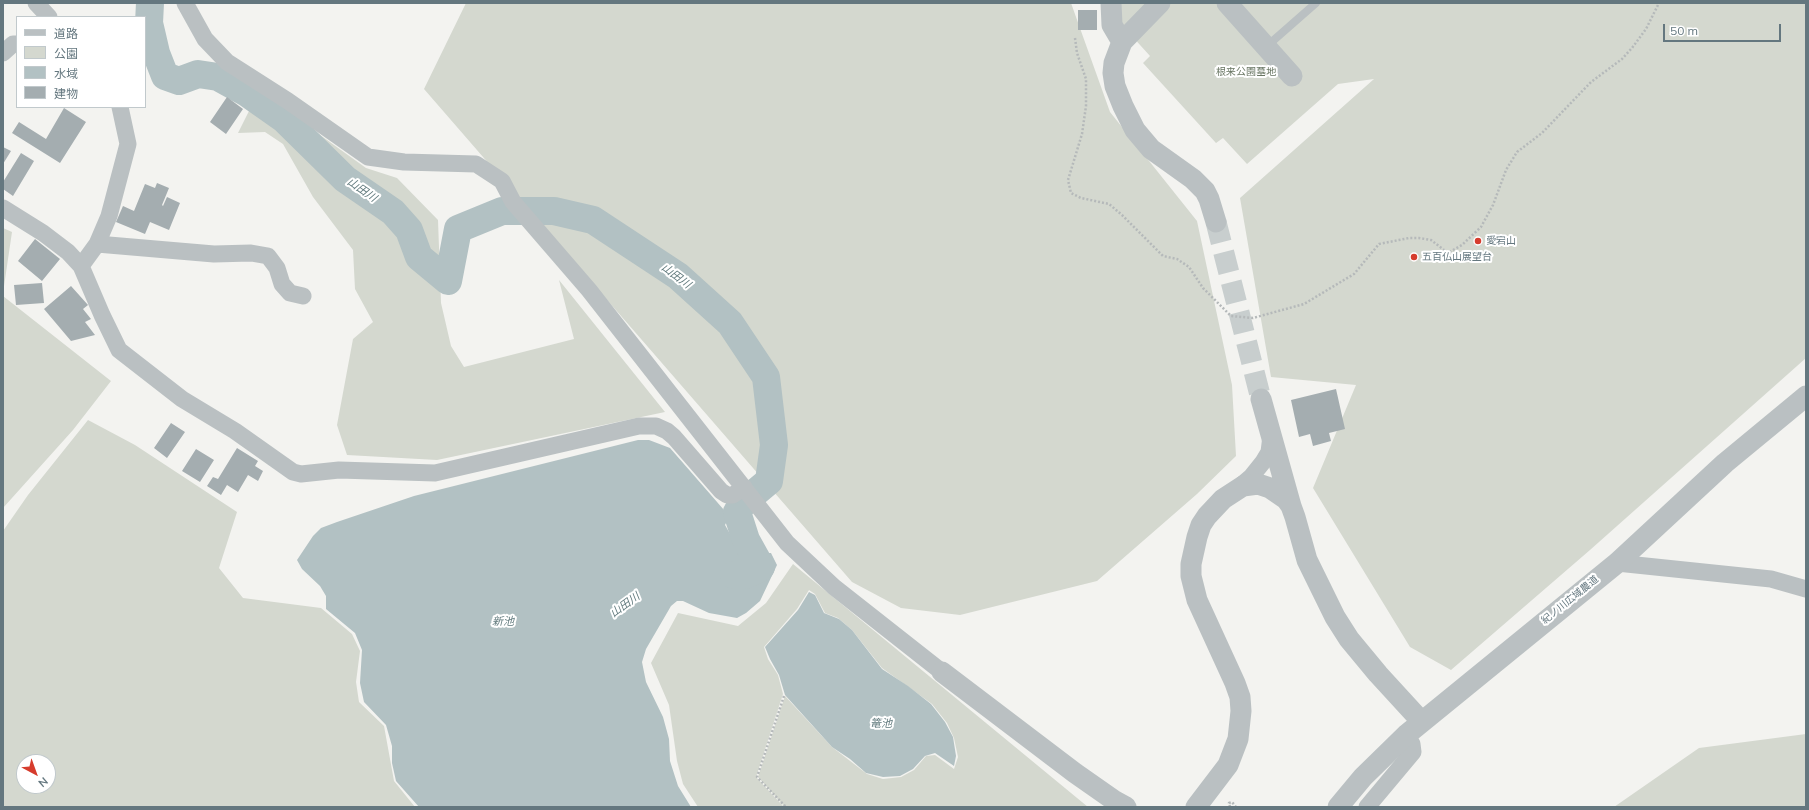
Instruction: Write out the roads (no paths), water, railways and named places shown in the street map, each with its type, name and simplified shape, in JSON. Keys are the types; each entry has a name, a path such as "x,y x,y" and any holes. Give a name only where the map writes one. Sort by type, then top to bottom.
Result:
{"street":[{"path":"36,3 48,16"},
{"path":"185,3 205,39 227,62 288,101 368,157 404,162 476,164 502,181 513,202 589,290 787,543 834,587 942,672 1075,773 1126,807"},
{"path":"1111,3 1112,25 1122,42"},
{"path":"1160,3 1122,42 1114,64 1113,74 1119,96 1128,118 1135,130 1151,149 1193,180 1205,191 1216,222"},
{"path":"1227,3 1292,76"},
{"path":"3,53 12,44 16,44"},
{"path":"81,266 97,244 109,216 128,144 120,108"},
{"path":"3,208 68,252 81,266 102,316 119,350 182,399 235,431 293,472 301,474 339,470 435,473 639,426 656,426 667,431 674,437 721,491 727,495 733,495 744,487"},
{"path":"97,244 214,254 251,253 268,256 277,268 282,284 290,293 303,296"},
{"name":"紀ノ川広域農道","path":"1338,807 1363,777 1406,735 1617,563 1725,463 1806,396"},
{"path":"1261,399 1307,560 1335,617 1350,639 1378,674 1422,722"},
{"path":"1196,807 1228,764 1238,739 1241,725 1241,711 1237,690 1197,600 1191,576 1194,552 1201,526 1214,507 1251,477 1263,462 1271,445 1271,434"},
{"path":"1232,492 1243,486 1258,484 1278,493 1291,506"},
{"path":"1617,563 1771,579 1806,589"},
{"path":"1367,807 1412,752 1412,744 1406,735"}],"lane":[{"path":"1266,46 1316,3"}],"water":[{"name":"新池","path":"638,440 649,440 670,448 724,510 728,519 725,525 746,562 751,564 765,553 771,553 777,565 760,601 746,613 737,618 709,613 683,601 677,601 671,606 646,649 642,662 646,682 663,717 669,739 670,761 678,786 691,807 419,807 396,781 392,763 392,746 386,725 364,702 360,683 362,650 355,633 326,609 326,596 320,586 302,569 297,560 313,536 321,528 337,522 414,496"},
{"name":"篭池","path":"809,592 815,595 824,613 839,619 852,630 882,669 908,686 931,704 945,722 953,737 956,756 954,766 935,753 925,756 913,769 900,776 883,777 866,773 850,759 832,747 785,695 779,675 765,647 798,610"}],"waterway":[{"path":"143,16 144,3"},
{"name":"山田川","path":"150,3 149,23 156,53 165,76 179,81 198,74 218,77 247,93 284,119 345,179 393,212 409,230 419,257 448,281 458,229 502,211 554,211 593,220 678,276 730,323 766,377 774,445 769,481 744,502 737,512 746,540 761,567 745,575 734,575"},
{"path":"146,51 152,69 161,65"}],"tunnel":[{"path":"1216,222 1261,399"}],"place":[{"name":"愛宕山","path":"1478,241"},
{"name":"五百仏山展望台","path":"1414,257"}],"park label":[{"name":"根来公園墓地","path":"1246,72"}]}
